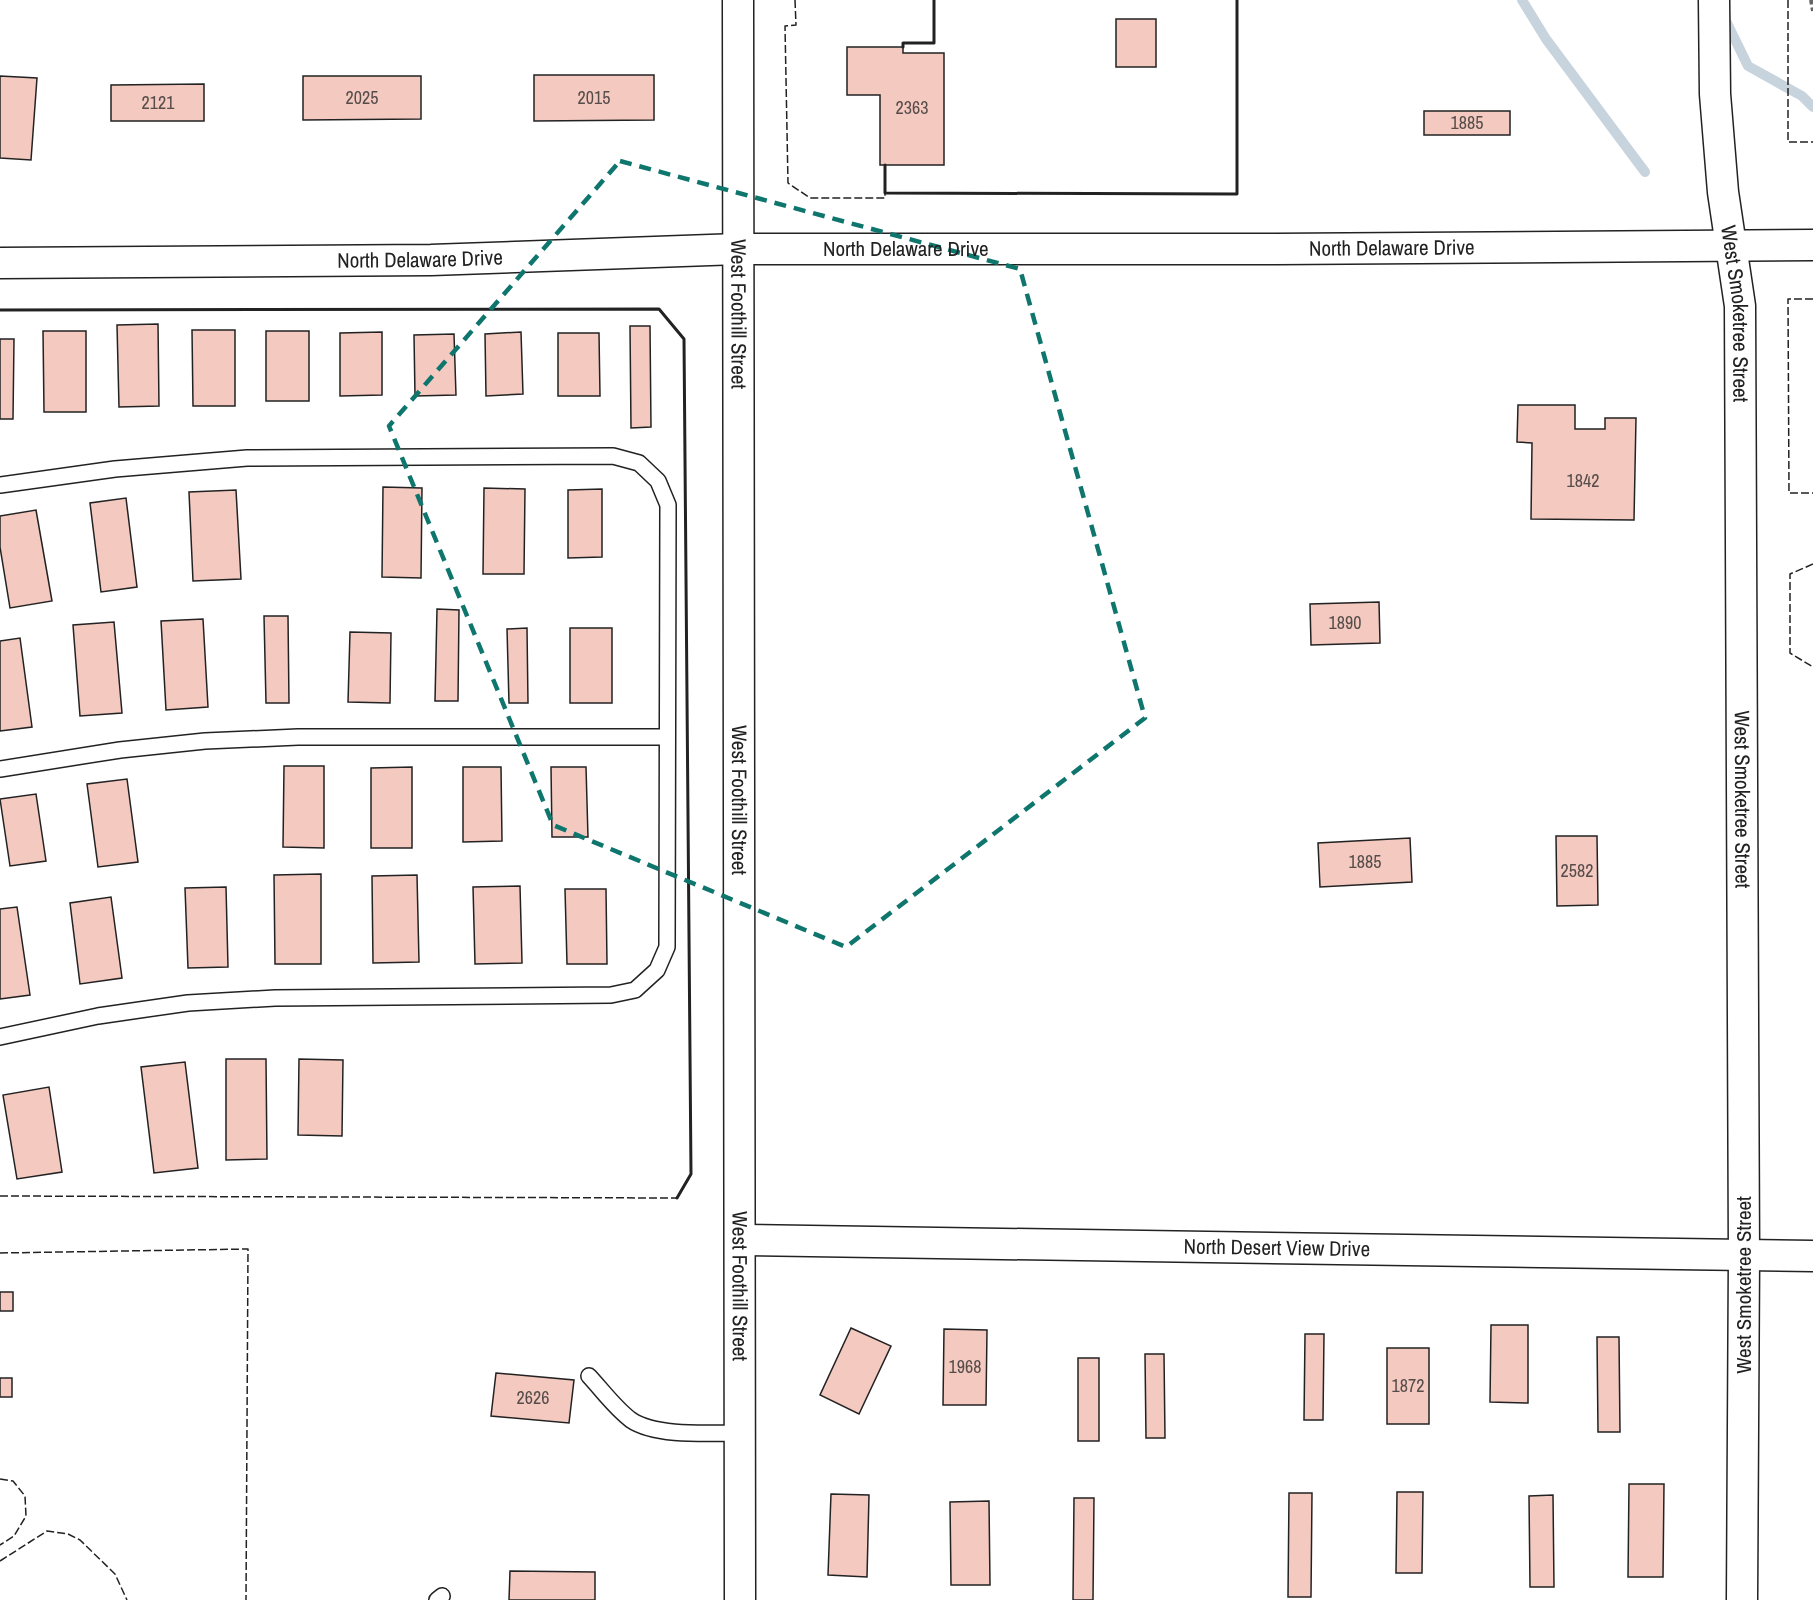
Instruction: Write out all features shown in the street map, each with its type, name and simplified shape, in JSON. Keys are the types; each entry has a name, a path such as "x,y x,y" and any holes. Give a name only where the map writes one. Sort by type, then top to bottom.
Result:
{"street":[{"name":"West Foothill Street","path":"738,0 740,1600"},
{"name":"West Smoketree Street","path":"1714,0 1714,94 1723,192 1740,306 1744,1256 1742,1600"},
{"name":"North Delaware Drive","path":"0,263 431,260 738,249 1276,249 1813,245"},
{"name":"North Desert View Drive","path":"741,1240 1813,1256"}],"lane":[{"path":"0,485 115,469 247,458 613,456 639,463 658,481 668,504 667,947 657,970 635,990 611,995 275,998 188,1003 98,1016 0,1037"},
{"path":"0,769 120,750 205,741 298,737 667,737"},
{"path":"589,1376 623,1413 643,1425 675,1433 740,1433"}],"path":[{"path":"1810,0 1813,11"}],"highlighted area":[{"path":"620,161 1020,269 1145,718 846,947 553,825 389,426"}],"building":[{"path":"1116,19 1156,19 1156,67 1116,67"},
{"path":"847,47 903,47 903,53 944,53 944,165 880,165 880,95 847,95"},
{"path":"534,75 654,75 654,120 534,121"},
{"path":"0,76 37,78 31,160 0,158"},
{"path":"303,76 421,76 421,119 303,120"},
{"path":"204,84 204,121 111,121 111,85"},
{"path":"1424,111 1510,111 1510,135 1424,135"},
{"path":"158,324 159,406 119,407 117,325"},
{"path":"630,326 650,326 651,427 631,428"},
{"path":"192,330 235,330 235,406 193,406"},
{"path":"43,331 86,331 86,412 44,412"},
{"path":"266,331 309,331 309,401 266,401"},
{"path":"382,332 382,395 340,396 340,333"},
{"path":"521,332 523,394 486,396 485,334"},
{"path":"558,333 599,333 600,396 558,396"},
{"path":"454,334 456,395 415,396 414,335"},
{"path":"0,339 14,339 13,419 0,419"},
{"path":"1518,405 1575,405 1575,429 1605,429 1605,418 1636,418 1634,520 1531,519 1532,443 1517,442"},
{"path":"383,487 422,488 421,578 382,577"},
{"path":"484,488 525,489 524,574 483,574"},
{"path":"602,489 602,557 568,558 568,490"},
{"path":"236,490 241,579 193,581 189,492"},
{"path":"126,498 137,587 101,592 90,503"},
{"path":"36,510 52,601 10,608 0,547 0,516"},
{"path":"1379,602 1380,643 1311,645 1310,604"},
{"path":"437,609 459,610 458,701 435,701"},
{"path":"264,616 288,616 289,703 266,703"},
{"path":"203,619 208,707 166,710 161,621"},
{"path":"114,622 122,713 80,716 73,625"},
{"path":"527,628 528,703 509,703 507,629"},
{"path":"570,628 612,628 612,703 570,703"},
{"path":"350,632 391,633 390,703 348,702"},
{"path":"20,638 32,727 0,731 0,641"},
{"path":"284,766 324,766 324,848 283,847"},
{"path":"412,767 412,848 371,848 371,768"},
{"path":"463,767 501,767 502,841 463,842"},
{"path":"551,767 586,767 588,837 552,837"},
{"path":"127,779 138,862 98,867 87,784"},
{"path":"36,794 46,861 10,866 0,799"},
{"path":"1556,836 1597,836 1598,905 1557,906"},
{"path":"1410,838 1412,882 1320,887 1318,843"},
{"path":"321,874 321,964 275,964 274,875"},
{"path":"417,875 419,962 373,963 372,876"},
{"path":"520,886 522,963 475,964 473,887"},
{"path":"226,887 228,967 188,968 185,888"},
{"path":"565,889 606,889 607,964 567,964"},
{"path":"111,897 122,978 80,984 70,903"},
{"path":"17,907 30,995 0,999 0,909"},
{"path":"226,1059 266,1059 267,1159 226,1160"},
{"path":"299,1059 343,1060 342,1136 298,1135"},
{"path":"185,1062 198,1168 154,1173 141,1067"},
{"path":"49,1087 62,1172 17,1179 3,1095"},
{"path":"0,1292 13,1292 13,1311 0,1311"},
{"path":"1491,1325 1528,1325 1528,1403 1490,1402"},
{"path":"851,1328 891,1346 859,1414 820,1395"},
{"path":"944,1329 987,1330 986,1405 943,1405"},
{"path":"1305,1334 1324,1334 1323,1420 1304,1420"},
{"path":"1597,1337 1619,1337 1620,1432 1598,1432"},
{"path":"1387,1348 1429,1348 1429,1424 1387,1424"},
{"path":"1145,1354 1164,1354 1165,1438 1146,1438"},
{"path":"1078,1358 1099,1358 1099,1441 1078,1441"},
{"path":"496,1373 574,1380 569,1423 491,1416"},
{"path":"0,1378 12,1378 12,1397 0,1397"},
{"path":"1629,1484 1664,1484 1663,1577 1628,1577"},
{"path":"1397,1492 1423,1492 1422,1573 1396,1573"},
{"path":"1289,1493 1312,1493 1311,1597 1288,1597"},
{"path":"831,1494 869,1495 867,1577 828,1575"},
{"path":"1553,1495 1554,1587 1530,1587 1529,1496"},
{"path":"1074,1498 1094,1498 1093,1600 1073,1600"},
{"path":"989,1501 990,1585 951,1585 950,1502"},
{"path":"510,1571 595,1572 595,1600 509,1600"}],"waterway":[{"path":"1522,0 1546,39 1645,172"},
{"path":"1724,17 1748,66 1802,96 1813,107"}],"fence":[{"path":"795,0 796,25 785,26 788,183 810,198 885,198 885,193"},
{"path":"1788,0 1788,142 1813,142"},
{"path":"1813,299 1788,299 1789,493 1813,493"},
{"path":"1813,564 1790,574 1790,653 1813,667"},
{"path":"0,1196 677,1198"},
{"path":"0,1253 248,1249 246,1600"},
{"path":"0,1479 13,1481 25,1496 26,1516 14,1536 0,1545"},
{"path":"0,1561 47,1531 68,1534 80,1540 115,1574 127,1600"}],"wall":[{"path":"903,47 903,43 934,43 934,0"},
{"path":"885,165 885,193 1237,194 1237,0"},
{"path":"0,310 659,309 684,339 691,1174 677,1198"}]}
